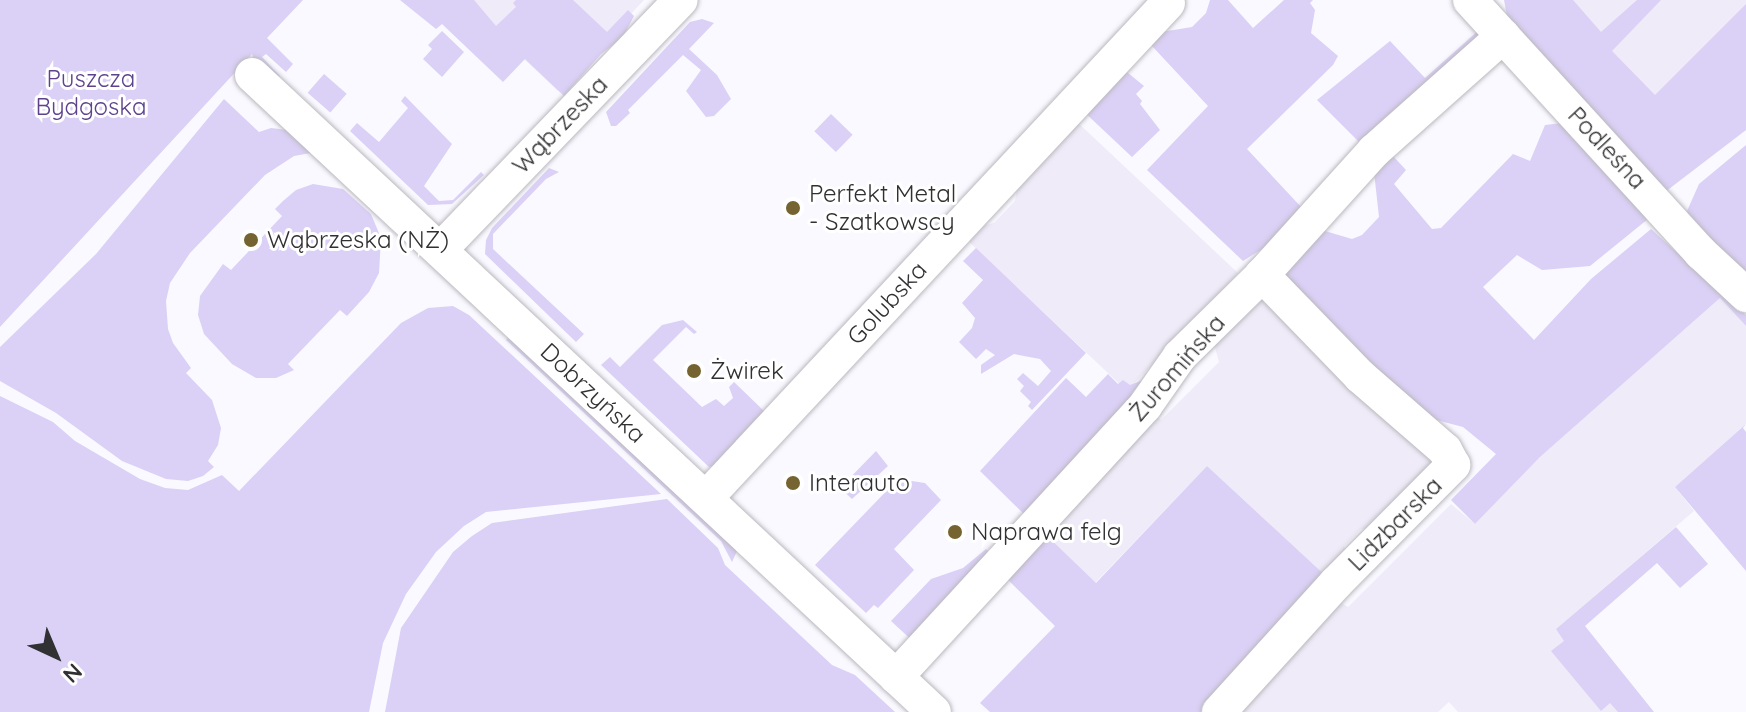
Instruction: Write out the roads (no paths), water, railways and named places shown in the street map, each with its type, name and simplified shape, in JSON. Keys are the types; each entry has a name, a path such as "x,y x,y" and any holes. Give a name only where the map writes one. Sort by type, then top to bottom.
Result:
{"street":[{"name":"Wąbrzeska","path":"440,250 681,0"},
{"name":"Podleśna","path":"1470,0 1701,253 1746,295"},
{"name":"Golubska","path":"706,498 1168,3"},
{"name":"Żuromińska","path":"896,677 1145,406 1180,356 1262,275 1374,151 1503,36"},
{"name":"Dobrzyńska","path":"252,75 934,712"},
{"name":"Lidzbarska","path":"1219,712 1335,584 1453,465 1445,450 1360,376 1262,275"}],"place":[{"name":"Perfekt Metal - Szatkowscy","path":"793,208"},
{"name":"Wąbrzeska (NŻ)","path":"251,240"},
{"name":"Żwirek","path":"694,371"},
{"name":"Interauto","path":"793,483"},
{"name":"Naprawa felg","path":"955,532"}],"park label":[{"name":"Puszcza Bydgoska","path":"91,93"}]}
